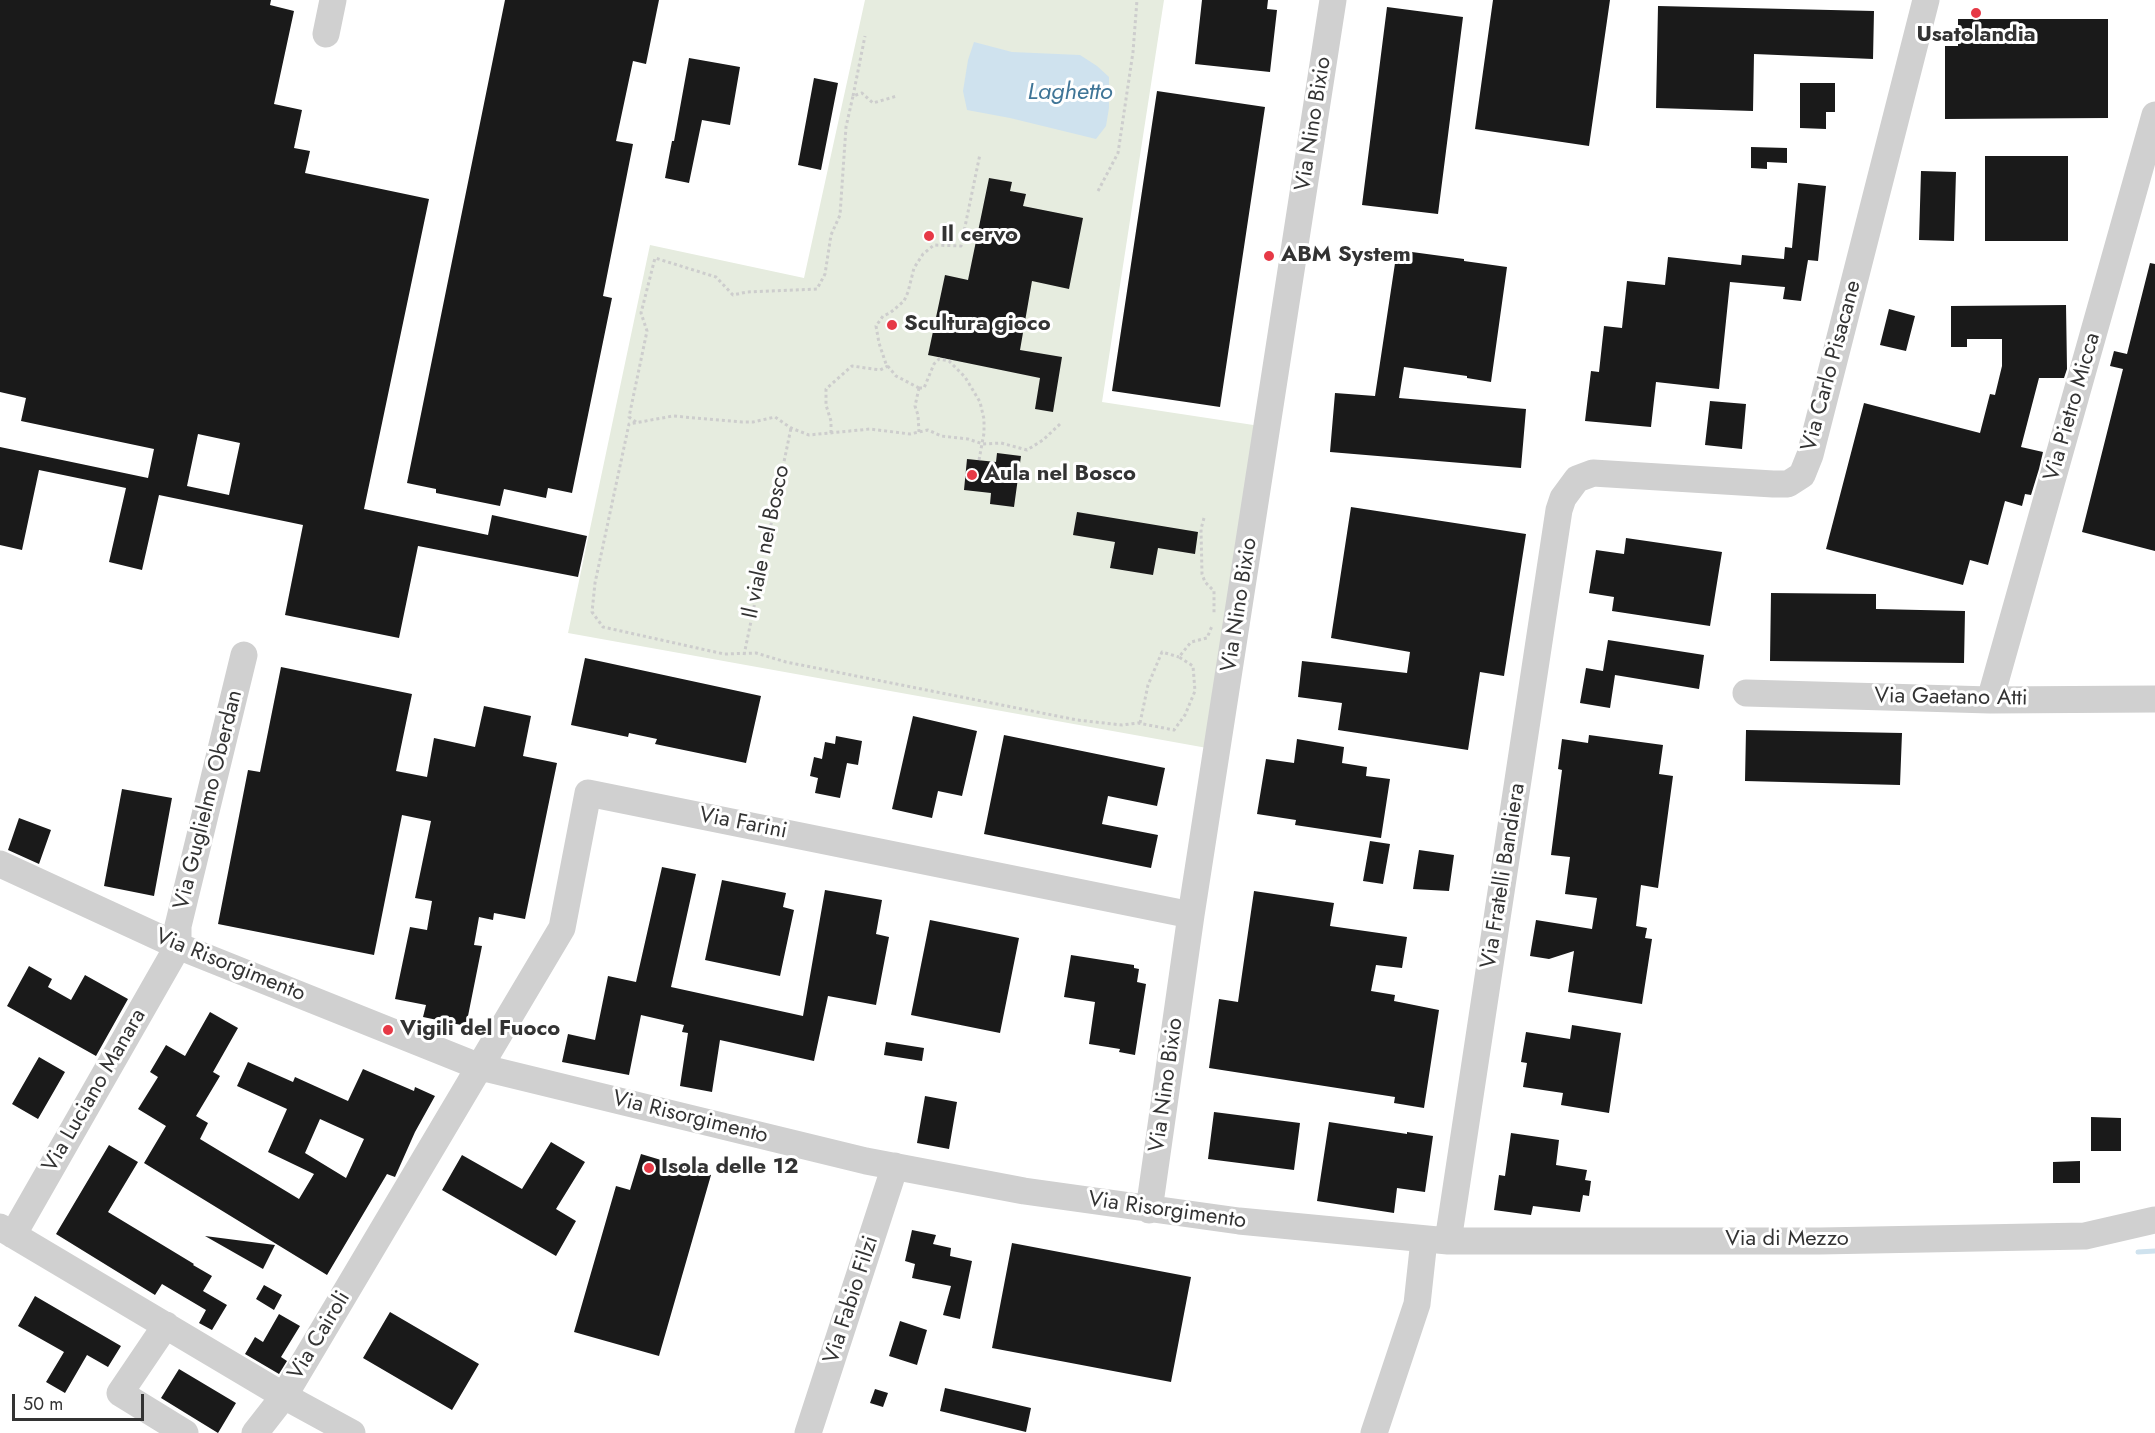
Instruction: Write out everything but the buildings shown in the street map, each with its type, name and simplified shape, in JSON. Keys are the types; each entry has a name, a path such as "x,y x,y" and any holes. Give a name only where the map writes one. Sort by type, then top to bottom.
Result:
{"street":[{"path":"326,34 333,0"},
{"name":"Via Nino Bixio","path":"1149,1210 1191,915 1333,0"},
{"name":"Via Carlo Pisacane","path":"1559,510 1570,487 1577,479 1593,472 1773,484 1788,483 1802,475 1813,444 1926,0"},
{"name":"Via Pietro Micca","path":"1990,700 2155,115"},
{"name":"Via Fratelli Bandiera","path":"1374,1433 1417,1304 1430,1240 1559,510"},
{"name":"Via Guglielmo Oberdan","path":"178,946 178,926 244,655"},
{"name":"Via Gaetano Atti","path":"1746,693 1990,700 2155,699"},
{"name":"Via Farini","path":"480,1067 561,928 588,793 1191,915"},
{"name":"Via Risorgimento","path":"0,864 178,946 480,1067 895,1167 1024,1191 1239,1221 1430,1240"},
{"name":"Via Luciano Manara","path":"7,1231 178,946"},
{"name":"Via Cairoli","path":"7,1231 284,1396 480,1067"},
{"name":"Via Fabio Filzi","path":"808,1433 895,1167"},
{"name":"Via di Mezzo","path":"1430,1240 1820,1241 2085,1236 2155,1220"},
{"path":"166,1325 120,1392 185,1433"},
{"path":"255,1433 284,1396 352,1433"}],"path":[{"path":"1098,191 1118,153 1133,51 1137,0"},
{"path":"636,422 629,417 647,331 641,313 655,258 716,277 733,295 747,292 817,289 825,274 831,235 840,215 846,127 865,36"},
{"path":"853,96 862,93 873,103 897,96"},
{"path":"979,460 984,419 980,402 964,377 949,361 939,359 933,364 924,388 919,388 897,376 883,357 876,326 883,316 904,301 914,268 923,254 934,245 961,246 980,154"},
{"path":"831,433 831,421 826,405 826,389 852,366 880,370 888,366"},
{"path":"919,388 915,406 919,432"},
{"path":"1060,424 1043,440 1027,450 1001,443 982,444 969,439 941,436 928,430 910,434 870,429 809,435 790,428 775,417 742,423 673,416 629,424 595,583 592,612 603,627 724,654 756,653 786,662 1077,720 1122,725 1140,723 1174,730 1185,715 1195,691 1193,666 1179,657 1162,652 1148,685 1140,723"},
{"name":"Il viale nel Bosco","path":"744,655 790,428"},
{"path":"1179,657 1191,642 1207,638 1214,618 1214,591 1205,582 1202,574 1201,529 1204,518"}],"shaded area":[{"path":"865,0 1164,0 1102,402 1260,426 1207,748 568,633 650,245 804,278"}],"water":[{"name":"Laghetto","path":"974,42 1012,52 1080,55 1109,77 1109,108 1106,126 1096,139 967,110 963,91 968,60"}],"waterway":[{"path":"2138,1252 2155,1251"}],"place":[{"name":"Usatolandia","path":"1976,13"},
{"name":"Il cervo","path":"929,236"},
{"name":"ABM System","path":"1269,256"},
{"name":"Scultura gioco","path":"892,325"},
{"name":"Aula nel Bosco","path":"972,475"},
{"name":"Vigili del Fuoco","path":"388,1030"},
{"name":"Isola delle 12","path":"649,1168"}]}
